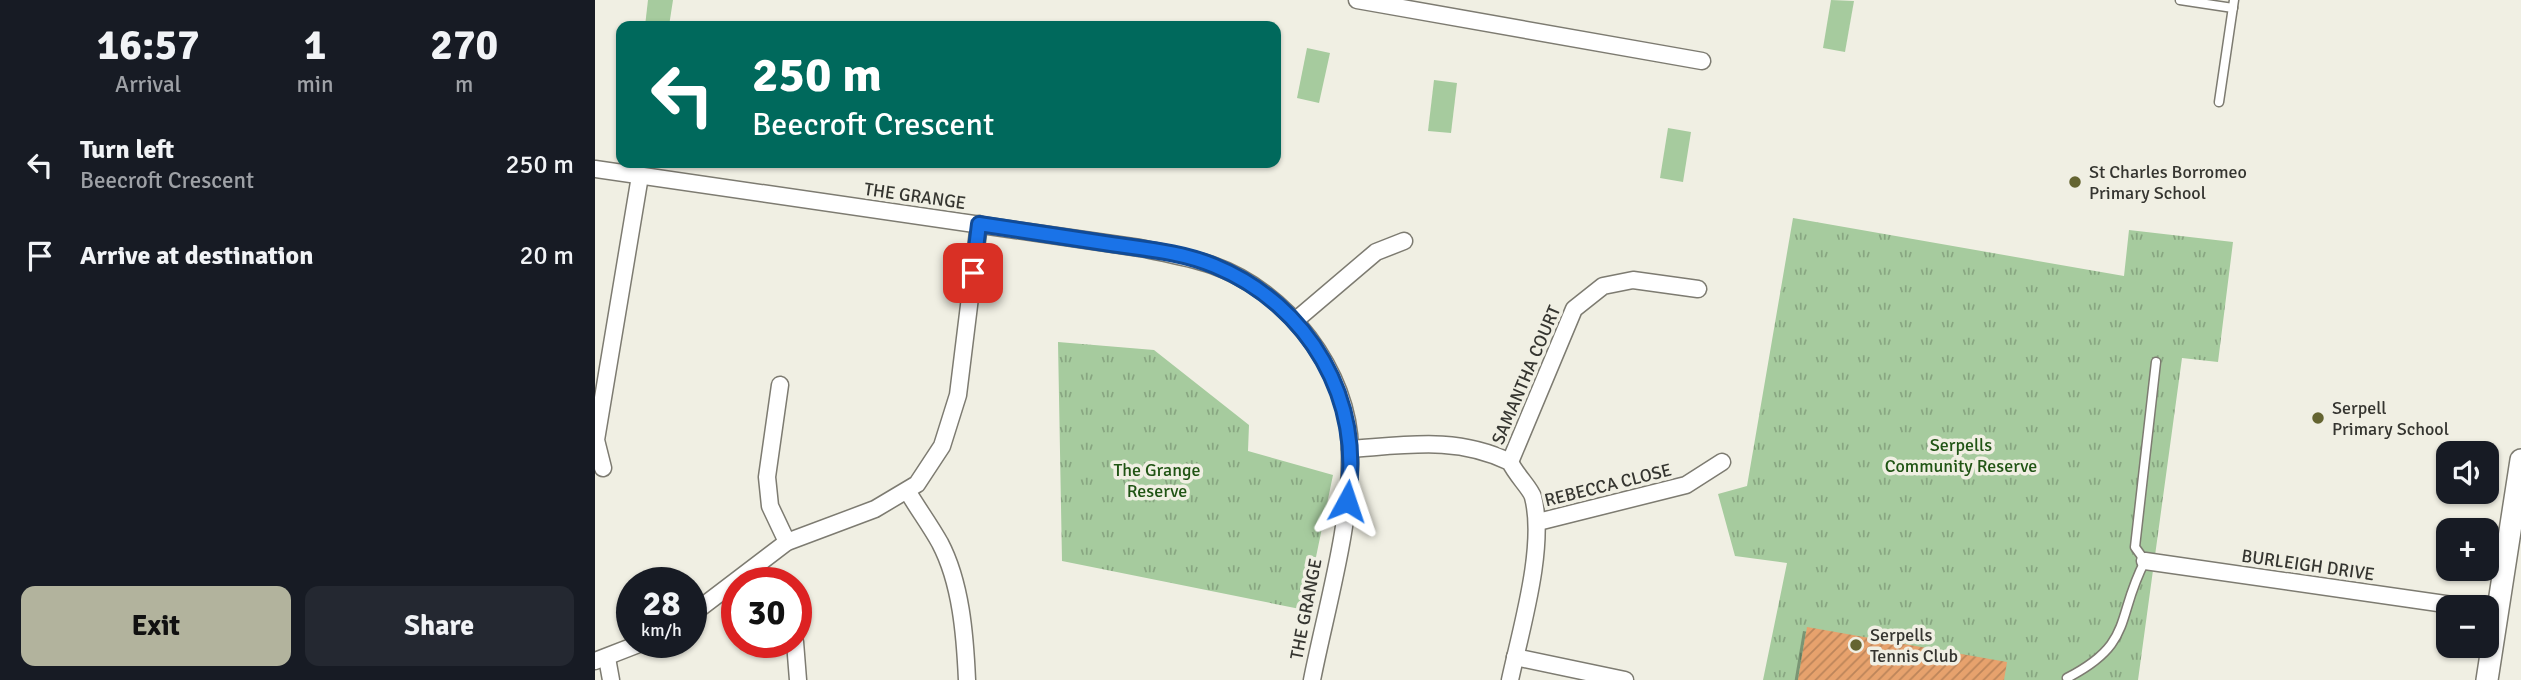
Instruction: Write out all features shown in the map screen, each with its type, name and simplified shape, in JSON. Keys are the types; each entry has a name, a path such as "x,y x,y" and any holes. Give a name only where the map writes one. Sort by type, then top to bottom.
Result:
{"street":[{"path":"1357,0 1702,61"},
{"name":"THE GRANGE","path":"595,169 1140,248 1214,265 1246,282 1296,320 1324,359 1347,419 1350,485 1312,680"},
{"path":"603,468 596,440 640,176"},
{"path":"757,567 787,542 875,509 908,492 917,484 942,446 958,395 979,224"},
{"path":"1296,320 1376,252 1404,240"},
{"name":"SAMANTHA COURT","path":"1510,462 1574,309 1603,286 1633,280 1698,289"},
{"path":"780,385 767,477 770,506 787,542"},
{"path":"1350,449 1444,443 1470,446 1510,462 1516,477 1532,493 1538,522 1510,680"},
{"path":"2495,595 2521,460"},
{"name":"REBECCA CLOSE","path":"1538,522 1686,485 1722,462"},
{"path":"908,492 941,544 954,585 965,633 967,680"},
{"name":"BURLEIGH DRIVE","path":"2145,561 2436,603"},
{"path":"1515,657 1625,680"},
{"path":"796,658 798,680"},
{"path":"2487,680 2489,658"},
{"path":"601,659 611,680"}],"lane":[{"path":"2180,0 2233,4 2219,102"},
{"path":"2067,678 2093,664 2117,639 2145,561 2135,547 2156,362"}],"green space":[{"path":"648,0 673,0 670,21 646,21"},
{"path":"1831,0 1854,1 1845,52 1823,48"},
{"path":"1307,48 1330,53 1319,103 1297,98"},
{"path":"1434,80 1457,83 1451,133 1428,131"},
{"path":"1668,128 1691,132 1683,182 1660,178"},
{"name":"Serpells Community Reserve","path":"1793,218 2124,276 2129,230 2233,242 2218,362 2182,358 2138,680 1763,680 1787,563 1735,556 1718,494 1747,486"},
{"name":"The Grange Reserve","path":"1058,342 1154,350 1249,425 1248,451 1333,475 1305,610 1062,561"}],"building":[{"name":"Serpells Tennis Club","path":"1807,627 2007,662 2004,680 1798,680"}],"place":[{"name":"St Charles Borromeo Primary School","path":"2075,182"},
{"name":"Serpell Primary School","path":"2318,418"},
{"name":"Serpells Tennis Club","path":"1856,645"}],"route":[{"path":"973,273 979,224 1177,255 1214,265 1246,282 1296,320 1324,359 1347,419 1350,485 1347,501"}]}
